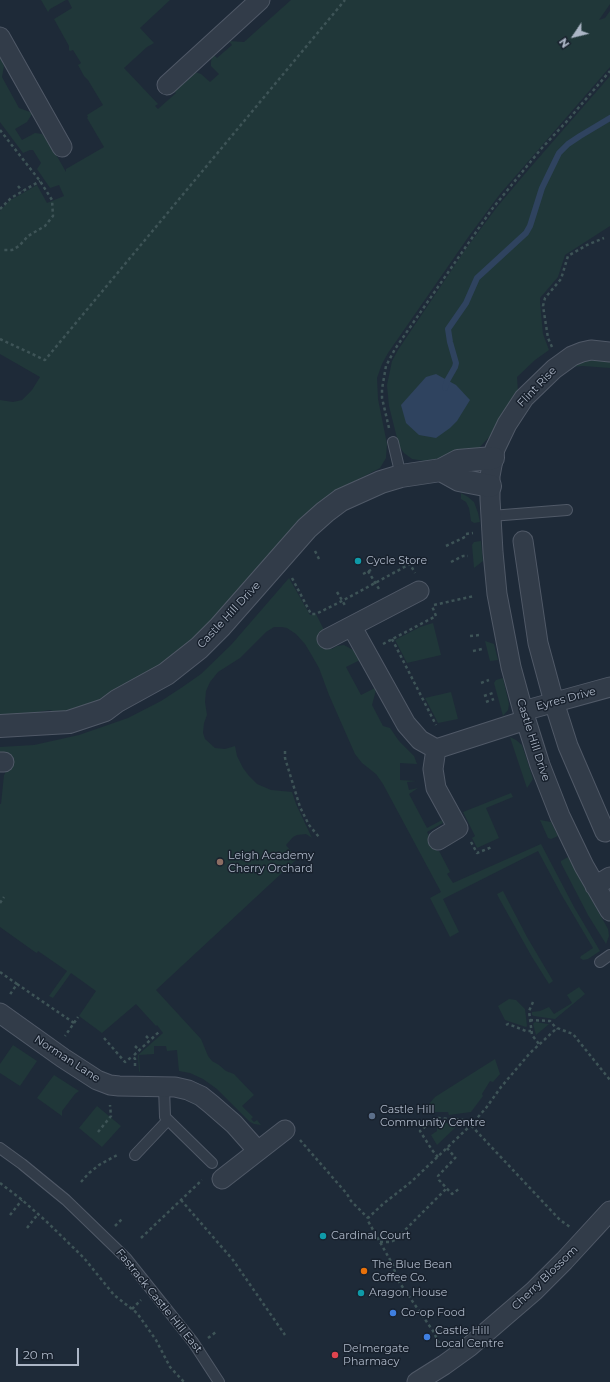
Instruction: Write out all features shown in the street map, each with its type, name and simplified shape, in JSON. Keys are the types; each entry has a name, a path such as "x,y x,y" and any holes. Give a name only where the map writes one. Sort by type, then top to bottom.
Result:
{"street":[{"path":"167,85 260,0"},
{"path":"0,37 62,147"},
{"name":"Flint Rise","path":"493,458 500,438 518,406 560,363 582,352 591,350 610,352"},
{"name":"Castle Hill Drive","path":"0,726 69,722 105,710 117,701 166,674 188,657 209,638 307,528 341,500 363,489 401,476 441,470 458,461 493,458 490,486 493,552 500,608 511,667 524,716 540,765 560,816 603,882 610,911"},
{"path":"441,470 458,480 490,486"},
{"path":"523,541 538,643 554,702 568,746 605,832"},
{"path":"327,639 419,591"},
{"path":"352,626 407,726 420,740 436,749 433,769 436,788 458,828 438,840"},
{"name":"Eyres Drive","path":"436,749 524,716 554,702 610,687"},
{"name":"Norman Lane","path":"0,1013 63,1058 98,1080 110,1085 175,1087 188,1090 201,1096 234,1124 258,1151"},
{"path":"222,1179 285,1130"},
{"name":"Cherry Blossom","path":"422,1381 469,1347 534,1291 610,1211"}],"lane":[{"path":"393,442 401,476"},
{"path":"491,516 566,510"},
{"path":"600,962 610,955"},
{"path":"164,1087 165,1116 212,1163"},
{"path":"130,1153 168,1120"},
{"name":"Fastrack Castle Hill East","path":"0,1148 29,1169 66,1200 126,1258 193,1342 219,1382"}],"path":[{"path":"0,339 45,360 345,0"},
{"path":"393,442 386,416 382,389 385,371 391,355 492,209 541,149 610,72"},
{"path":"0,130 40,181 52,200 53,216 45,226 28,236 19,246 12,250 3,250"},
{"path":"1,207 10,198 40,181"},
{"path":"18,186 22,192"},
{"path":"560,363 550,344 543,306 544,301 561,279 568,256 587,245 604,238"},
{"path":"446,546 466,536"},
{"path":"451,562 464,556 468,556"},
{"path":"364,574 373,569"},
{"path":"337,592 342,601"},
{"path":"432,606 474,596"},
{"path":"470,636 480,635"},
{"path":"392,639 438,729"},
{"path":"473,651 482,649"},
{"path":"481,683 489,680"},
{"path":"484,696 493,693"},
{"path":"486,702 494,700"},
{"path":"285,751 285,758 300,807 309,825 318,837"},
{"path":"469,838 476,855 492,847"},
{"path":"0,903 4,897"},
{"path":"0,972 74,1023"},
{"path":"8,996 17,984"},
{"path":"533,1002 529,1010 531,1031 532,1036 539,1044"},
{"path":"61,1042 78,1017"},
{"path":"530,1020 550,1021 557,1028 573,1034 610,1080"},
{"path":"506,1025 508,1024 526,1031 531,1031"},
{"path":"440,1345 433,1331 398,1279 393,1265 368,1221 368,1218 411,1182 471,1125 486,1108 506,1080 539,1044 557,1028"},
{"path":"104,1038 126,1062 160,1031"},
{"path":"146,1036 150,1040"},
{"path":"136,1046 139,1050"},
{"path":"133,1056 135,1059 135,1067"},
{"path":"98,1132 111,1116 110,1100"},
{"path":"438,1157 420,1132 436,1118 465,1120 560,1220 570,1228"},
{"path":"447,1148 453,1154"},
{"path":"81,1182 99,1165 130,1153"},
{"path":"456,1157 438,1175 439,1180 453,1194 459,1189"},
{"path":"0,1183 38,1214 84,1258 114,1296 132,1309 141,1318 156,1340 170,1367 184,1382"},
{"path":"380,1242 393,1242 447,1188"},
{"path":"10,1215 22,1200"},
{"path":"141,1238 181,1200 234,1260 285,1335"},
{"path":"27,1228 38,1214"},
{"path":"132,1309 144,1297"},
{"path":"206,1339 216,1332"}],"green space":[{"path":"41,0 66,0 50,9 48,12"},
{"path":"68,0 170,0 140,28 154,43 147,47 124,68 158,104 155,106 158,109 176,93 173,90 195,72 201,74 210,82 219,74 211,66 212,56 214,55 217,58 232,45 229,41 244,42 291,0 610,0 610,4 599,20 605,18 610,11 610,67 500,194 388,353 377,378 378,399 387,444 386,458 380,468 334,492 203,630 181,650 148,673 110,692 99,707 69,717 50,710 20,715 0,716 0,400 13,402 22,400 32,390 40,377 0,354 0,211 9,201 37,185 47,203 64,196 59,185 50,188 37,169 41,163 33,150 23,153 0,122 0,57 4,66 2,77 19,108 32,114 27,122 15,129 22,140 35,133 42,134 46,137 66,172 66,169 104,147 87,118 87,115 103,105 78,65 81,63 73,50 69,50 69,46 54,19 72,8"},
{"path":"610,76 610,226 565,255 558,277 540,298 543,334 549,350 535,360 517,377 518,392 502,413 490,436 480,447 474,451 425,461 412,459 404,453 399,446 389,406 387,385 392,361 465,250 497,207"},
{"path":"593,359 610,360 610,368 583,366 570,367 576,363"},
{"path":"461,493 474,502 480,522 474,523 471,521 469,508 466,502 461,499"},
{"path":"481,541 483,561 474,568 472,545 474,542"},
{"path":"289,578 310,615 316,614 324,630 322,632 332,649 337,646 344,645 355,651 360,660 346,667 361,695 375,688 376,690 372,705 383,726 390,728 399,741 414,756 417,764 400,763 400,780 416,781 407,782 409,790 418,788 409,794 427,828 442,820 443,823 427,832 450,872 447,874 453,883 541,844 574,907 600,951 588,959 583,960 580,958 593,948 561,894 538,851 443,899 459,932 450,937 430,898 441,892 383,784 376,774 362,763 355,754 329,695 319,668 305,644 296,634 287,628 274,627 266,632 240,658 218,672 210,682 206,691 205,702 207,715 203,733 205,739 215,748 225,749 235,746 237,756 243,768 257,784 271,790 292,792 312,838 306,834 293,837 286,845 297,859 156,990 201,1039 208,1056 212,1061 226,1071 234,1074 254,1095 242,1106 253,1117 251,1119 254,1122 257,1120 261,1125 250,1122 217,1089 203,1079 190,1073 179,1071 177,1050 167,1051 166,1046 154,1046 154,1054 139,1055 139,1072 138,1055 163,1033 157,1025 156,1026 136,1004 102,1033 79,1016 96,991 71,973 53,998 49,996 67,971 38,951 37,953 35,952 0,927 0,804 5,774 6,753 0,753 0,747 34,745 79,735 128,718 161,701 201,674 231,645"},
{"path":"433,623 441,655 407,663 395,640 420,627"},
{"path":"485,641 494,644 498,660 490,661"},
{"path":"503,678 509,704 508,710 503,716 494,683 496,680"},
{"path":"451,692 458,719 438,723 425,698"},
{"path":"510,737 522,745 533,779 527,788"},
{"path":"511,793 513,797 486,808 499,838 477,848 472,838 475,836 463,812"},
{"path":"540,820 551,822 558,836 551,839 548,838"},
{"path":"568,857 608,929 609,936 606,944 588,915 561,863 561,861"},
{"path":"503,891 527,937 553,981 549,984 532,957 497,894"},
{"path":"579,987 585,994 555,1019 532,1015 532,1012 540,1011 549,1007 554,1014 572,1003 567,995"},
{"path":"509,999 516,1000 525,1009 526,1027 505,1020 498,1006"},
{"path":"535,1022 549,1024 536,1035 533,1024"},
{"path":"13,1045 37,1061 20,1086 0,1073 0,1064"},
{"path":"495,1059 500,1074 493,1082 490,1081 482,1094 483,1096 471,1112 449,1115 448,1112 435,1112 434,1114 422,1112 435,1097"},
{"path":"54,1075 79,1091 62,1111 62,1116 37,1098"},
{"path":"97,1106 121,1126 102,1147 79,1128"},
{"path":"437,1121 458,1125 437,1145 431,1135 437,1131"}],"water":[{"path":"436,374 456,385 470,400 457,421 436,438 419,435 406,423 401,405 426,377"}],"waterway":[{"path":"445,388 456,363 448,329 466,303 477,278 526,233 530,226 542,188 559,153 568,144 610,118"}],"place":[{"name":"Cycle Store","path":"358,561"},
{"name":"Leigh Academy Cherry Orchard","path":"220,862"},
{"name":"Castle Hill Community Centre","path":"372,1116"},
{"name":"Cardinal Court","path":"323,1236"},
{"name":"The Blue Bean Coffee Co.","path":"364,1271"},
{"name":"Aragon House","path":"361,1293"},
{"name":"Co-op Food","path":"393,1313"},
{"name":"Castle Hill Local Centre","path":"427,1337"},
{"name":"Delmergate Pharmacy","path":"335,1355"}]}
